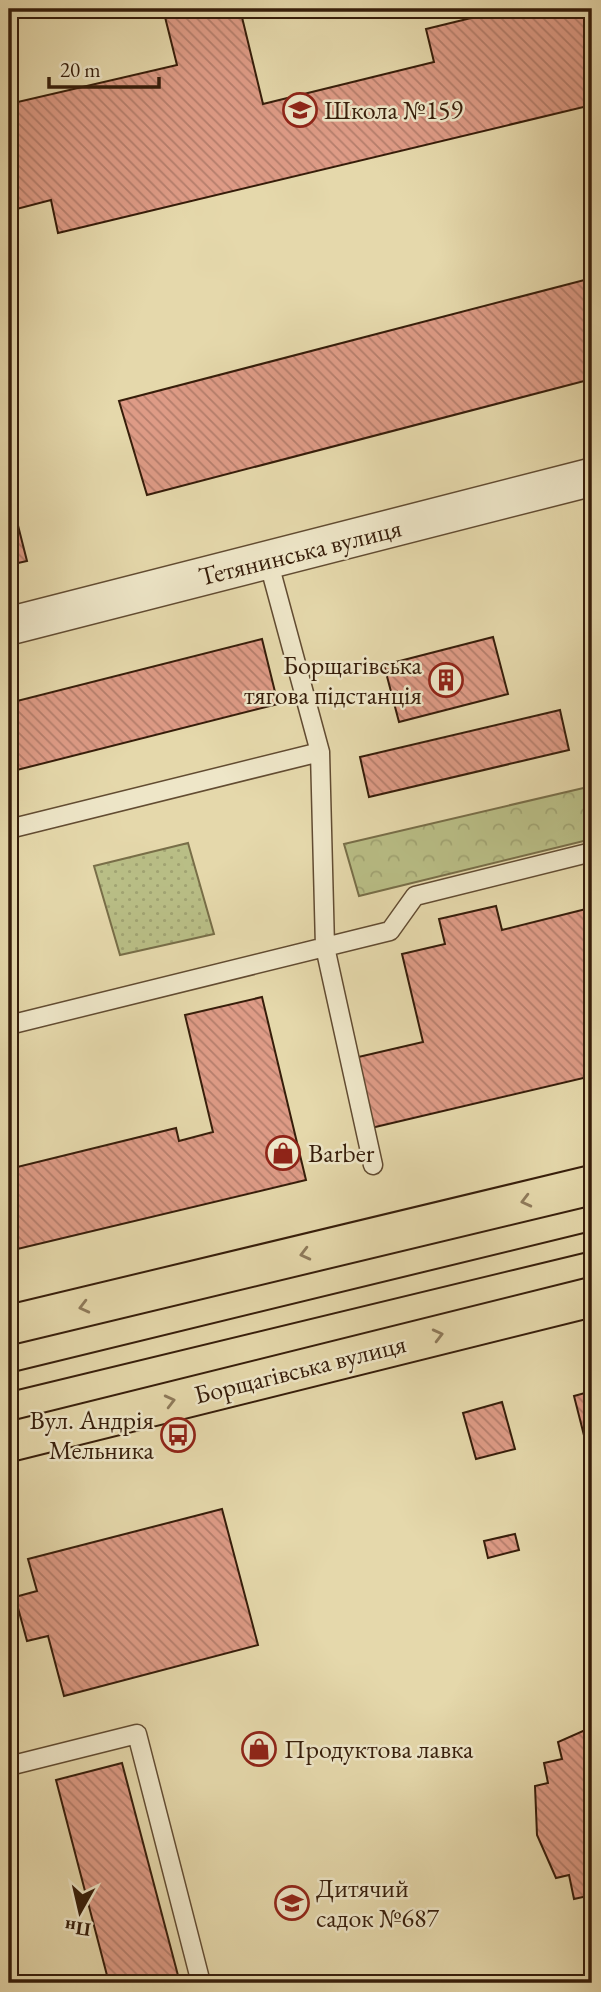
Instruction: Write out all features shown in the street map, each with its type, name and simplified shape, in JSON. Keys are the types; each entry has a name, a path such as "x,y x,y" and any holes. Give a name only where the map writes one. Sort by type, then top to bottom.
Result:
{"main road":[{"path":"9,1325 592,1185"},
{"name":"Борщагівська вулиця","path":"9,1442 592,1297"}],"street":[{"name":"Тетянинська вулиця","path":"9,626 592,477"}],"lane":[{"path":"268,560 320,752 325,947 373,1165"},
{"path":"9,829 320,752"},
{"path":"9,1023 390,931 415,896 592,852"},
{"path":"9,1766 137,1734 201,1983"}],"green space":[{"path":"592,786 592,839 359,896 344,844"},
{"path":"188,843 214,934 120,955 94,866"}],"building":[{"path":"163,9 240,9 263,104 434,62 426,29 508,9 592,9 592,105 58,233 51,200 9,211 9,104 177,65"},
{"path":"592,278 592,379 147,495 119,401"},
{"path":"9,490 27,561 9,565"},
{"name":"Борщагівська тягова підстанція","path":"493,637 508,694 399,722 384,665"},
{"path":"262,639 278,704 9,772 9,703"},
{"path":"560,710 569,750 369,797 360,757"},
{"path":"592,883 592,1076 371,1128 354,1058 423,1042 402,954 445,944 439,919 496,906 502,930 590,908 585,885"},
{"path":"262,997 306,1180 9,1251 9,1169 176,1128 179,1141 213,1132 185,1015"},
{"path":"592,1391 592,1467 574,1396"},
{"path":"502,1402 515,1449 476,1459 463,1413"},
{"path":"222,1509 258,1645 64,1696 48,1636 27,1641 15,1597 37,1591 28,1559"},
{"path":"515,1534 519,1550 488,1558 484,1541"},
{"path":"592,1727 592,1895 574,1899 569,1875 556,1878 537,1835 535,1786 548,1783 544,1763 562,1759 558,1742"},
{"path":"122,1763 180,1983 109,1983 56,1780"}],"tram line":[{"path":"9,1373 592,1231"},
{"path":"9,1392 592,1251"}],"place":[{"name":"Школа №159","path":"300,110"},
{"name":"Борщагівська тягова підстанція","path":"446,680"},
{"name":"Barber","path":"283,1153"},
{"name":"Вул. Андрія Мельника","path":"178,1435"},
{"name":"Продуктова лавка","path":"259,1749"},
{"name":"Дитячий садок №687","path":"292,1903"}]}
